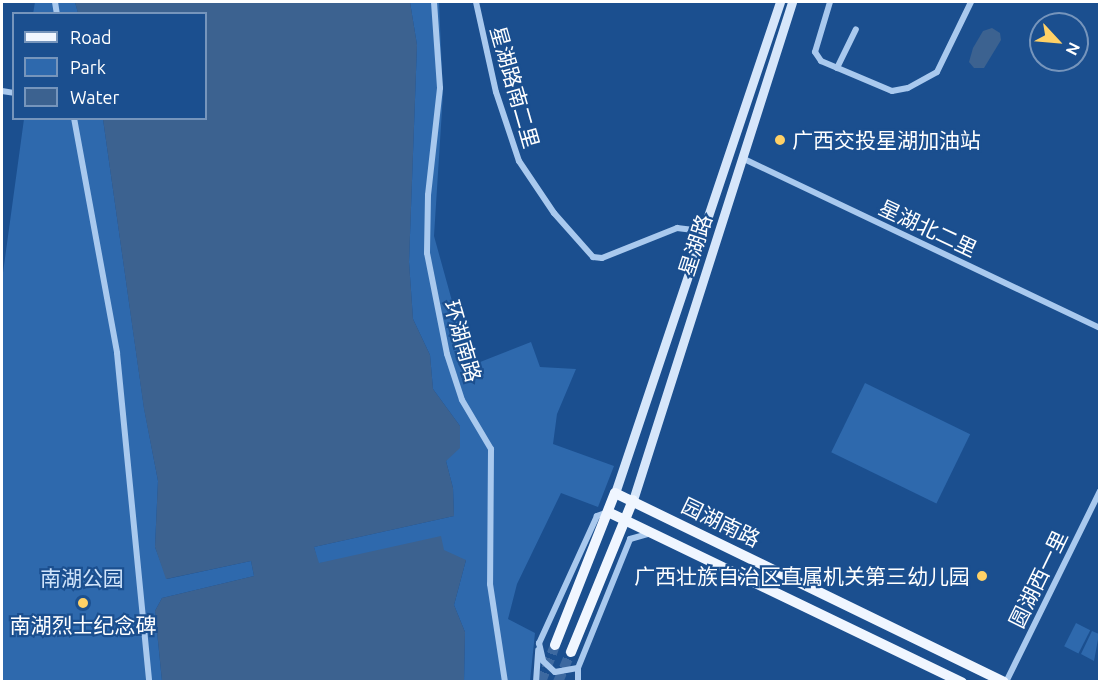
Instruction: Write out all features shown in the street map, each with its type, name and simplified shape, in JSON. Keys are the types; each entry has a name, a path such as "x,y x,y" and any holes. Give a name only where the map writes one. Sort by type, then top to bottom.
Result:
{"main road":[{"name":"星湖路","path":"615,493 780,2"},
{"name":"星湖路","path":"633,500 792,2"},
{"name":"园湖南路","path":"615,493 1005,681"},
{"path":"555,645 615,493"},
{"path":"572,652 633,500"},
{"name":"园湖南路","path":"608,512 962,681"}],"street":[{"name":"环湖南路","path":"434,2 440,88 428,195 426,253 447,354 462,400 491,449 490,584 505,681"},
{"name":"星湖路南二里","path":"476,2 496,92 519,161 554,213 593,257 602,258 677,228 702,231"},
{"path":"830,2 815,52 821,61 892,90 924,81 937,72 971,2"},
{"path":"837,68 856,29"},
{"path":"74,120 117,353 149,681"},
{"name":"星湖北二里","path":"742,158 1100,328"},
{"name":"圆湖西一里","path":"1005,681 1100,491"},
{"path":"536,681 539,643 597,516 608,512"},
{"path":"578,681 578,668 630,539 641,534 657,534"},
{"path":"539,643 543,661 555,672 578,668"}],"green space":[{"path":"35,2 75,2 78,12 33,12"},
{"path":"410,2 439,2 443,94 434,236 470,366 531,342 540,367 576,369 557,414 553,444 614,466 598,507 561,493 517,584 508,619 535,633 530,681 464,681 465,632 454,605 466,560 318,563 314,547 454,516 453,488 446,461 460,426 433,389 430,355 413,319 409,262 417,45"},
{"name":"南湖公园","path":"24,120 103,120 144,408 158,481 155,547 167,579 251,561 254,576 162,598 155,611 162,681 2,682 2,280"},
{"path":"865,383 970,434 936,503 831,452"},
{"path":"1076,623 1090,630 1078,653 1064,646"},
{"path":"1092,631 1099,634 1094,661 1081,654"}],"water":[{"path":"75,2 410,2 417,45 409,262 413,319 430,355 433,389 460,426 460,448 446,461 453,488 454,516 314,547 319,563 441,536 444,550 466,560 454,605 465,632 464,681 162,681 155,611 162,598 254,576 251,561 166,579 155,547 158,481 144,409 103,120 207,120 207,12 78,12"},
{"path":"992,28 1000,33 1001,40 984,68 974,68 969,62 973,48 983,31"}],"tunnel":[{"path":"541,682 555,645"},
{"path":"558,682 571,652"}],"place":[{"name":"广西交投星湖加油站","path":"780,140"},
{"name":"广西壮族自治区直属机关第三幼儿园","path":"982,576"},
{"name":"南湖烈士纪念碑","path":"83,603"}]}
